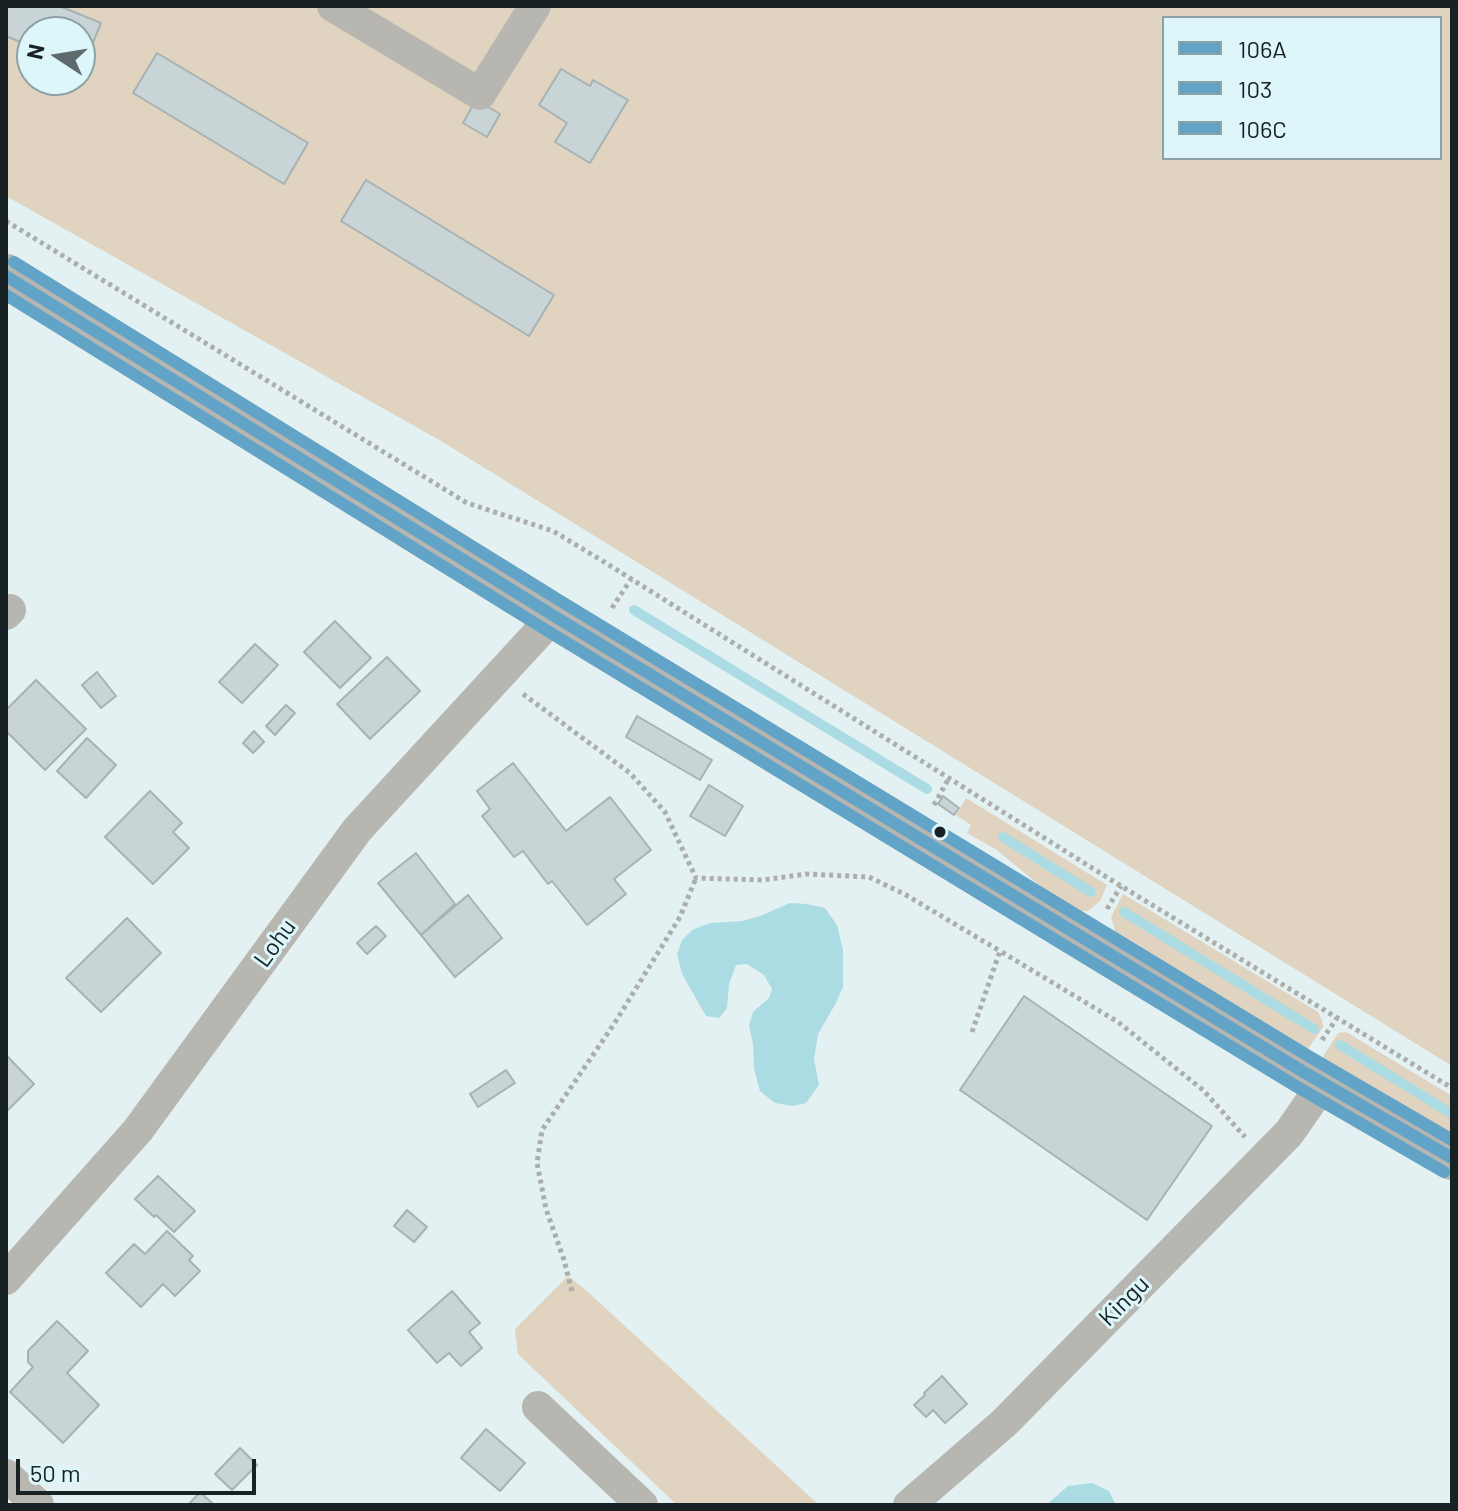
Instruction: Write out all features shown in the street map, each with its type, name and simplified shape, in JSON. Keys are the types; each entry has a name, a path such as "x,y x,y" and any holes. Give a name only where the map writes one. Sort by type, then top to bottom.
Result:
{"street":[{"path":"333,6 480,94 535,6"},
{"path":"6,276 554,616 1323,1084 1452,1158"},
{"name":"Lohu","path":"6,1279 138,1130 357,830 554,616"},
{"name":"Kingu","path":"909,1505 1004,1423 1264,1159 1289,1133 1323,1084"},
{"path":"538,1407 642,1505"},
{"path":"6,1475 38,1505"}],"path":[{"path":"6,221 467,503 553,531 1121,886 1452,1088"},
{"path":"499,676 630,773 665,812 696,878 680,917 614,1024 542,1130 537,1163 546,1209 572,1291"},
{"path":"941,812 933,806 949,778"},
{"path":"696,878 763,880 806,874 869,877 906,895 1118,1022 1203,1090 1264,1159"},
{"path":"972,1032 1000,951"}],"shaded area":[{"path":"6,6 1452,6 1452,1066 441,441 6,196"},
{"path":"966,798 1107,885 1100,901 1088,911 1078,911 1051,895 997,850 967,833 971,825 956,815"},
{"path":"1123,894 1318,1012 1323,1027 1306,1052 1117,937 1111,917"},
{"path":"1346,1032 1452,1096 1452,1141 1321,1060 1338,1033"},
{"path":"568,1276 819,1505 677,1505 518,1354 515,1329"}],"water":[{"path":"790,903 825,908 837,925 843,950 843,987 818,1034 814,1059 819,1085 806,1103 793,1106 775,1103 760,1091 754,1069 749,1026 753,1012 769,998 772,989 764,975 747,964 736,965 729,984 727,1008 719,1018 706,1016 682,974 677,954 682,940 692,930 710,923 742,921"},
{"path":"1092,1483 1109,1491 1116,1505 1046,1505 1068,1486"}],"building":[{"path":"6,6 59,6 84,16 16,16 16,40 6,36"},
{"path":"157,53 308,143 284,184 133,93"},
{"path":"561,69 590,86 593,80 628,100 590,163 555,142 567,123 539,105"},
{"path":"476,100 500,114 487,137 463,123"},
{"path":"366,180 554,295 529,336 341,221"},
{"path":"335,621 371,658 340,688 304,652"},
{"path":"255,644 278,665 242,703 219,682"},
{"path":"387,657 420,691 370,739 337,704"},
{"path":"97,672 116,696 101,708 82,685"},
{"path":"36,680 86,729 45,770 6,731 6,710"},
{"path":"286,705 295,713 275,735 266,726"},
{"path":"637,716 712,760 700,780 626,737"},
{"path":"254,731 264,742 253,753 243,743"},
{"path":"87,738 116,765 86,798 57,771"},
{"path":"513,763 566,831 610,797 651,850 614,879 626,894 587,925 552,881 548,884 523,851 514,857 482,816 490,809 477,791"},
{"path":"709,785 743,806 725,836 690,816"},
{"path":"150,791 182,823 173,832 189,848 153,884 105,837"},
{"path":"943,796 959,808 954,815 938,804"},
{"path":"416,853 455,904 421,935 378,883"},
{"path":"468,895 502,938 455,977 421,935"},
{"path":"127,918 161,953 101,1012 66,978"},
{"path":"376,926 386,936 367,954 357,943"},
{"path":"1024,996 1212,1126 1147,1220 960,1090"},
{"path":"6,1055 34,1084 6,1112"},
{"path":"506,1070 515,1083 478,1107 470,1094"},
{"path":"158,1176 195,1211 174,1232 135,1199"},
{"path":"407,1210 427,1227 414,1242 394,1226"},
{"path":"167,1231 193,1256 189,1260 200,1271 175,1296 163,1284 141,1307 106,1273 134,1244 145,1254"},
{"path":"452,1291 480,1323 469,1332 482,1348 461,1366 449,1353 437,1363 408,1330"},
{"path":"57,1321 88,1351 67,1373 99,1405 63,1443 10,1392 33,1367 28,1362 28,1351"},
{"path":"942,1376 967,1404 945,1423 933,1410 926,1417 914,1405"},
{"path":"486,1429 525,1463 500,1491 461,1458"},
{"path":"240,1448 257,1465 232,1490 215,1474"},
{"path":"200,1492 214,1505 188,1505"}],"waterway":[{"path":"634,610 927,789"},
{"path":"1003,837 1091,892"},
{"path":"1124,912 1314,1029"},
{"path":"1340,1045 1452,1114"}],"transit line":[{"name":"106C","path":"14,262 562,602 1310,1057 1452,1140"},
{"name":"106A","path":"6,276 554,616 1302,1071 1452,1158"},
{"name":"103","path":"6,295 546,630 1294,1085 1444,1172"}]}
